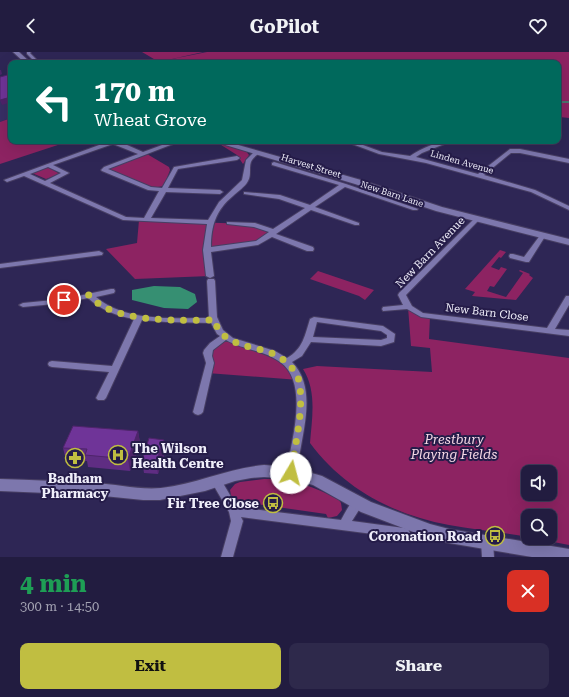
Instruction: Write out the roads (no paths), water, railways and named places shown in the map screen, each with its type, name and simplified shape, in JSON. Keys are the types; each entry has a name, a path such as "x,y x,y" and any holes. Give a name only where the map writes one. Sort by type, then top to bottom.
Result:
{"main road":[{"path":"16,52 25,60"},
{"name":"New Barn Lane","path":"226,144 476,219 569,242"},
{"path":"0,485 94,489 143,494 160,494 192,488 254,471 264,470 291,473 317,480 390,517 487,549 569,556"}],"street":[{"path":"29,52 34,59"},
{"path":"7,180 106,144"},
{"path":"120,144 142,154"},
{"path":"170,144 104,170 144,187 165,190 220,192"},
{"name":"Linden Avenue","path":"358,144 385,154 412,158 535,192 569,208"},
{"path":"412,158 420,152 441,144"},
{"path":"479,176 513,148 569,161"},
{"path":"256,153 248,161 247,178 218,207 211,222 207,247 214,320 216,326 225,337 238,343 270,352 286,362 296,375 300,386 300,422 291,473"},
{"path":"146,220 165,190 174,169 177,167 237,158"},
{"name":"Harvest Street","path":"274,164 416,209"},
{"path":"46,183 66,173 48,165"},
{"path":"25,174 122,218 211,222"},
{"name":"Harvest Street","path":"207,247 253,245 344,185"},
{"path":"246,193 277,196 356,224"},
{"name":"New Barn Avenue","path":"408,307 402,295 476,219"},
{"path":"229,223 255,225 310,249"},
{"path":"512,256 526,260 543,235"},
{"path":"0,266 99,253"},
{"path":"23,305 64,300 111,291"},
{"path":"89,295 94,302 104,307 139,317 167,320 214,320"},
{"path":"549,331 569,298"},
{"path":"386,309 408,307"},
{"name":"New Barn Close","path":"408,307 421,315 569,333"},
{"path":"101,398 139,317"},
{"path":"286,362 300,354 304,348 307,339 313,323 314,319 383,329 391,334 391,340 377,343 307,339"},
{"path":"198,412 210,363 208,350 213,344 225,337"},
{"path":"52,364 115,369"},
{"path":"216,481 234,511 236,521 227,557"},
{"path":"344,525 358,502"},
{"path":"234,511 404,533"}],"waterway":[{"path":"561,102 569,102"}],"place":[{"name":"The Wilson Health Centre","path":"118,455"},
{"name":"Badham Pharmacy","path":"75,458"},
{"name":"Fir Tree Close","path":"273,503"},
{"name":"Coronation Road","path":"495,536"}],"park label":[{"name":"Prestbury Playing Fields","path":"454,446"}]}
